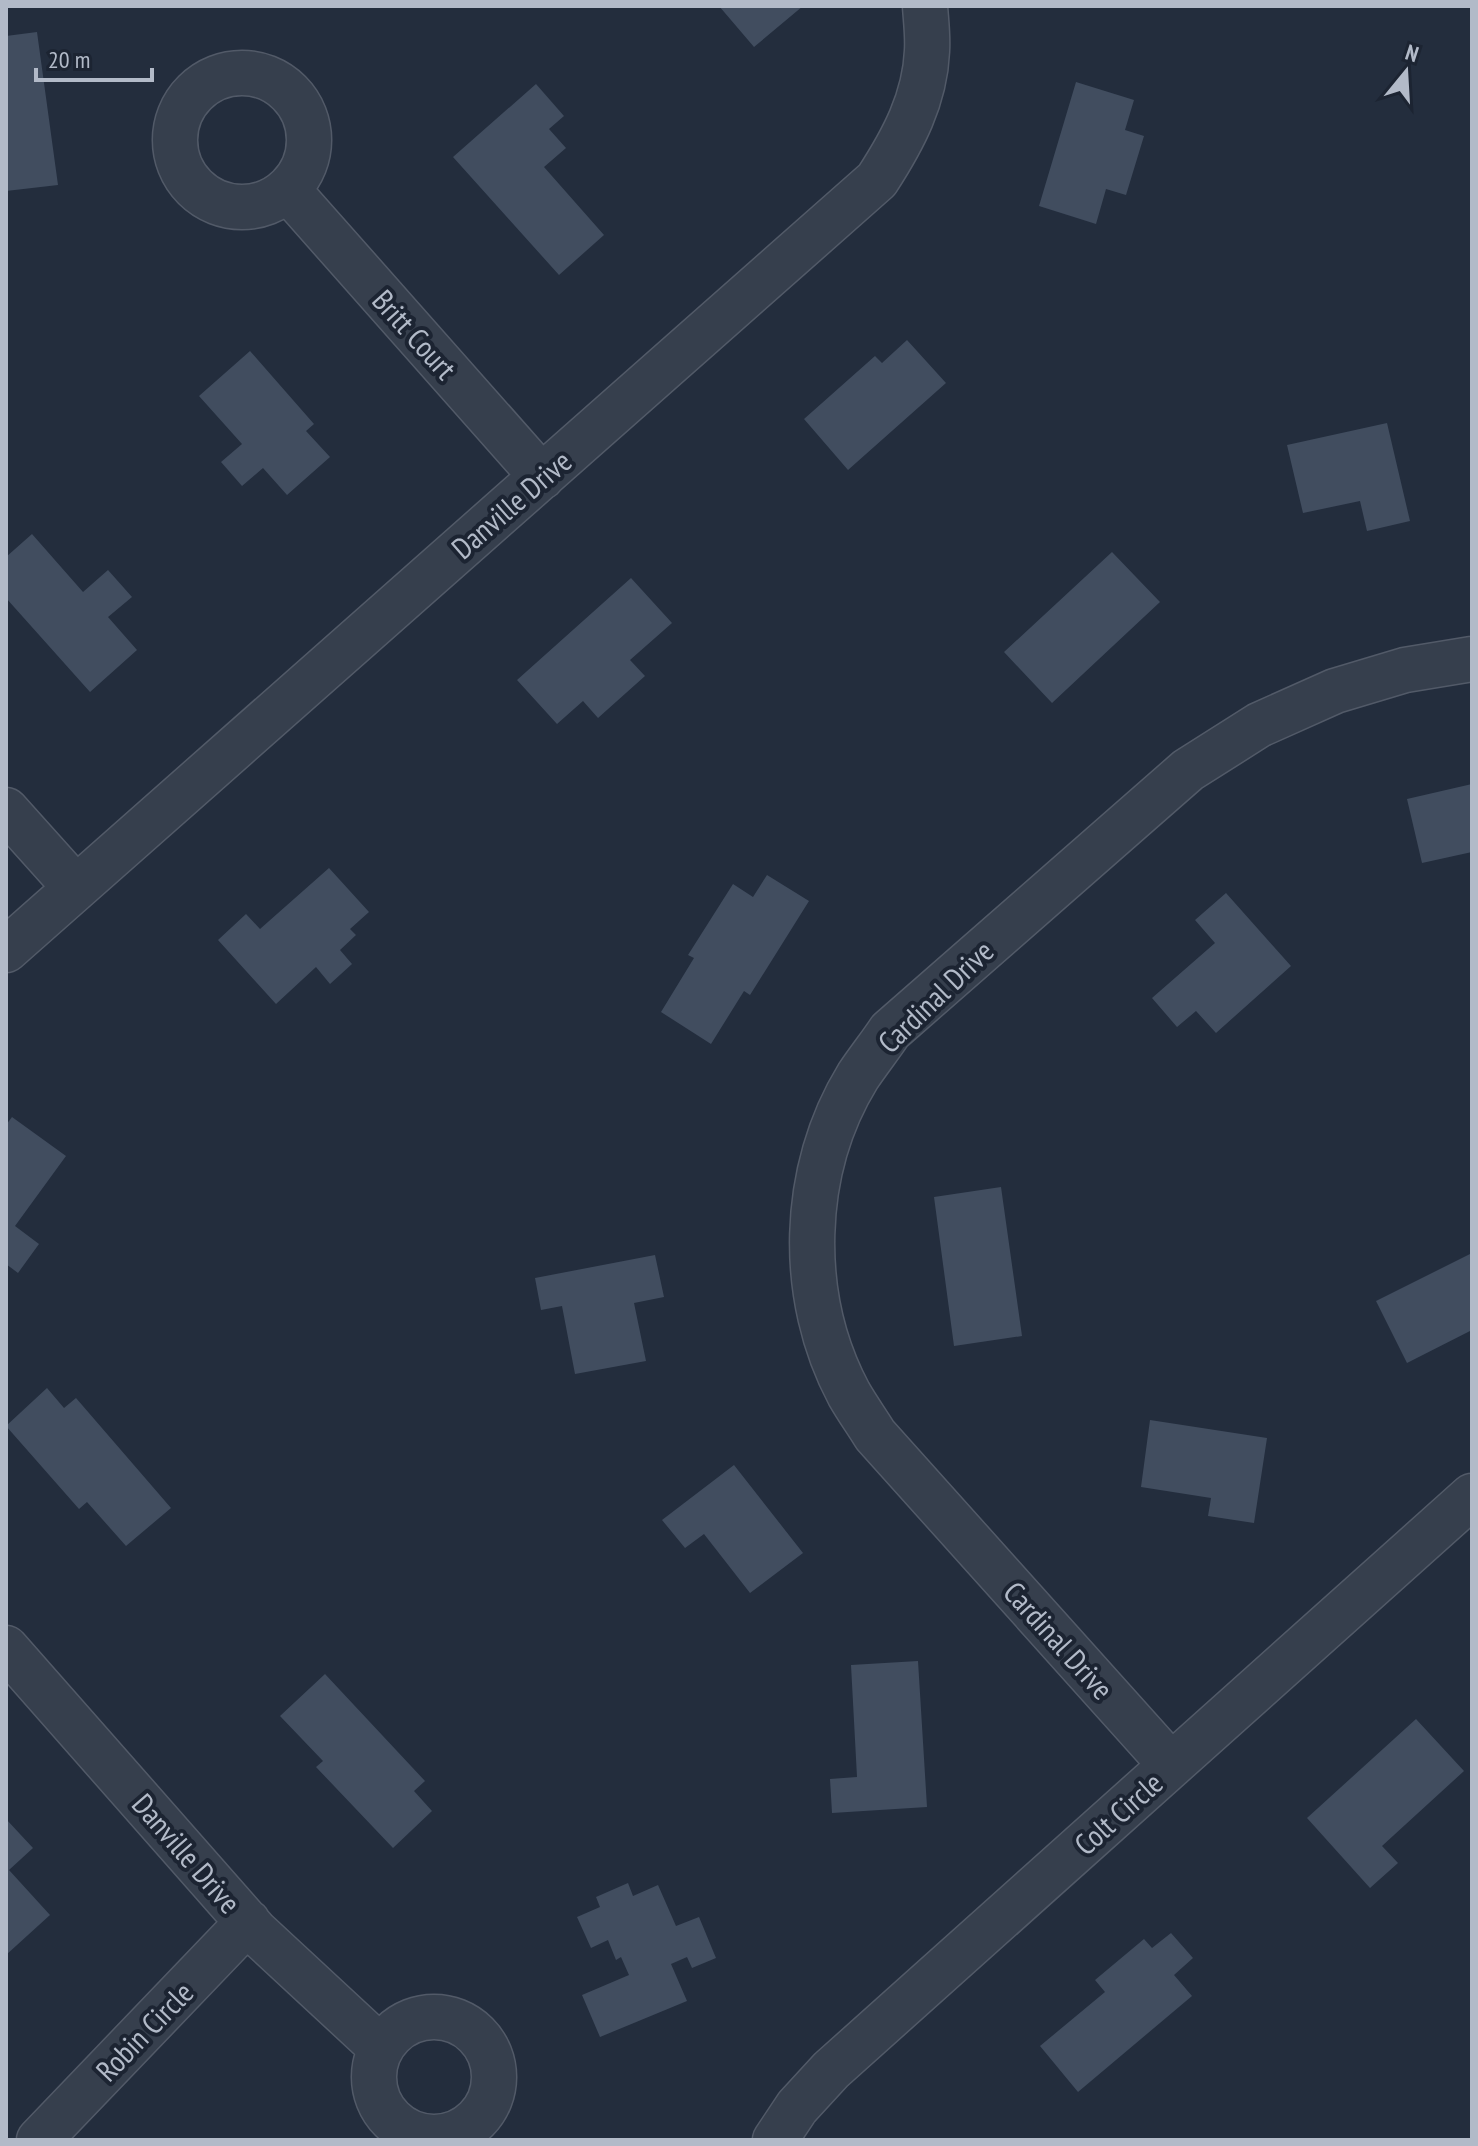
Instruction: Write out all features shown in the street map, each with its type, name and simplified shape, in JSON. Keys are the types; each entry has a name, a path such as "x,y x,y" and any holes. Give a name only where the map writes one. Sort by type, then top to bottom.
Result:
{"street":[{"name":"Danville Drive","path":"6,950 877,180 903,140 920,97 927,51 925,6"},
{"name":"Britt Court","path":"288,190 542,477"},
{"name":"Cardinal Drive","path":"1171,1765 875,1435 849,1393 827,1342 815,1292 811,1237 817,1181 833,1127 857,1077 890,1031 1188,770 1259,725 1335,691 1405,670 1472,659"},
{"path":"6,810 76,888"},
{"name":"Colt Circle","path":"775,2140 797,2107 831,2070 1472,1496"},
{"name":"Danville Drive","path":"6,1648 248,1922 380,2047"},
{"name":"Robin Circle","path":"39,2140 248,1922"}],"building":[{"path":"719,6 803,6 754,47"},
{"path":"37,32 58,185 6,191 6,36"},
{"path":"1076,82 1134,100 1125,130 1144,136 1126,195 1106,189 1096,224 1039,206"},
{"path":"536,84 564,116 549,129 566,148 544,167 604,235 559,275 453,157"},
{"path":"907,340 946,383 848,470 804,419 875,356 882,363"},
{"path":"250,351 314,424 306,431 330,457 287,495 263,468 242,486 221,462 242,444 199,396"},
{"path":"1387,423 1410,521 1367,531 1360,501 1303,513 1287,445"},
{"path":"32,534 83,592 108,570 132,597 108,617 137,650 90,692 6,598 6,557"},
{"path":"1112,552 1160,602 1052,703 1004,652"},
{"path":"631,578 672,623 630,660 645,676 598,718 583,701 557,724 517,680"},
{"path":"1472,784 1472,852 1422,863 1407,799"},
{"path":"329,868 369,912 350,929 356,935 340,950 352,964 330,984 316,967 276,1004 218,940 246,914 260,929"},
{"path":"767,875 809,901 750,995 744,991 711,1044 661,1012 694,958 688,955 733,884 753,897"},
{"path":"1226,893 1291,966 1216,1033 1196,1011 1177,1027 1152,998 1215,943 1195,920"},
{"path":"12,1117 66,1156 15,1226 39,1244 18,1273 6,1264 6,1125"},
{"path":"1001,1187 1022,1336 954,1346 934,1197"},
{"path":"1472,1253 1472,1330 1407,1363 1376,1301"},
{"path":"655,1255 664,1297 634,1303 646,1361 575,1374 562,1306 541,1310 535,1278"},
{"path":"47,1388 64,1408 76,1398 171,1508 126,1546 87,1502 79,1509 6,1426"},
{"path":"1150,1420 1267,1438 1254,1523 1208,1516 1211,1498 1141,1487"},
{"path":"734,1465 803,1553 750,1593 704,1534 685,1548 662,1520"},
{"path":"918,1661 927,1807 832,1813 830,1779 857,1777 851,1665"},
{"path":"325,1674 425,1781 414,1791 432,1811 393,1848 316,1767 323,1761 280,1716"},
{"path":"1416,1719 1464,1771 1382,1846 1398,1863 1370,1888 1307,1818"},
{"path":"6,1819 33,1848 9,1870 50,1915 6,1955"},
{"path":"628,1883 633,1896 658,1885 676,1926 699,1917 716,1958 692,1968 687,1957 671,1964 687,2001 600,2037 582,1995 629,1975 621,1957 616,1960 608,1940 591,1948 577,1917 600,1907 596,1897"},
{"path":"1171,1933 1193,1958 1174,1975 1192,1996 1078,2092 1040,2046 1105,1992 1095,1980 1144,1939 1152,1948"}]}
